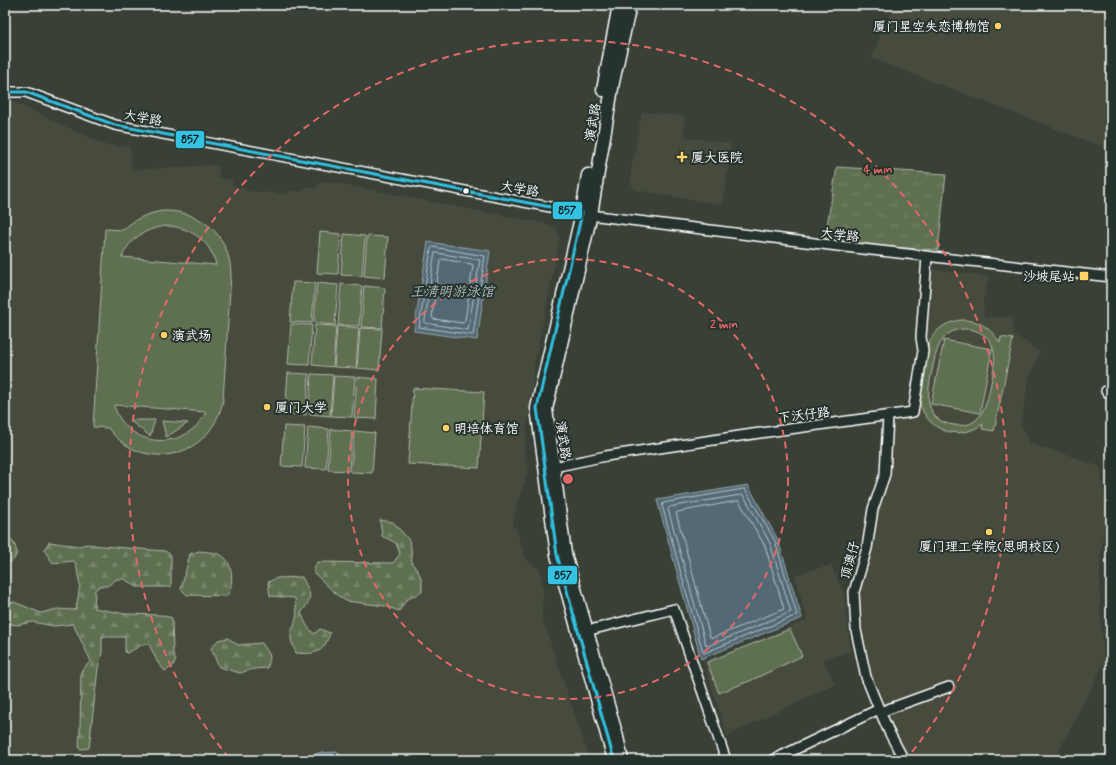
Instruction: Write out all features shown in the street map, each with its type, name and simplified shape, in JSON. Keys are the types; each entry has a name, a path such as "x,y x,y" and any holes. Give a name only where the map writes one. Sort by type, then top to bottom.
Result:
{"main road":[{"name":"演武路","path":"586,214 619,5"},
{"name":"演武路","path":"622,760 615,729 557,555 549,467 537,408 586,214 630,5"},
{"name":"演武路","path":"583,632 614,760"}],"street":[{"name":"大学路","path":"5,92 26,92 115,125 586,214 709,231 1111,277"},
{"name":"下沃仔路","path":"549,467 606,456 738,436 913,412 923,351 921,337 927,257"},
{"name":"顶澳仔","path":"888,416 885,474 873,509 868,548 854,592 856,630 866,677 889,732 904,760"},
{"path":"583,632 674,608 726,760"},
{"path":"773,760 880,711 949,686"}],"shaded area":[{"path":"894,5 1097,5 1111,10 1111,150 871,58"},
{"name":"厦门大学","path":"5,100 14,102 105,145 130,147 132,170 214,165 219,168 218,178 232,180 232,186 246,188 246,191 287,194 288,190 302,192 304,187 316,188 319,183 324,181 537,222 556,228 560,238 535,362 524,451 528,469 516,506 512,527 516,526 526,559 532,565 540,569 543,590 542,617 590,760 5,760"},
{"name":"厦大医院","path":"642,112 685,116 683,137 731,144 723,205 635,190 631,183 631,170"},
{"name":"厦门理工学院(思明校区)","path":"931,269 989,277 983,300 984,317 1012,317 1014,334 1040,352 1029,377 1021,423 1030,444 1060,452 1100,467 1107,511 1100,557 1100,609 1104,663 1054,760 909,760 891,728 871,675 861,631 859,594 871,553 888,424 893,417 914,417 925,348"},
{"path":"831,565 844,594 850,651 824,660 835,684 727,736 704,662 807,620 795,575"}],"green space":[{"path":"837,167 946,174 938,250 824,243"},
{"path":"157,212 177,212 190,215 201,220 211,228 219,237 225,248 231,274 223,400 216,420 205,435 191,447 175,453 157,455 140,452 123,443 108,428 93,427 105,229 123,230 137,220","holes":["169,226 177,227 193,233 210,249 216,265 122,257 125,250 141,234 154,228","114,405 206,412 197,425 185,434 172,439 158,440 144,438 131,431 121,420"]},
{"path":"320,232 341,234 338,274 317,273"},
{"path":"344,234 365,236 362,276 341,275"},
{"path":"367,236 388,237 385,278 364,276"},
{"path":"293,282 315,283 312,323 290,322"},
{"path":"317,283 338,285 335,325 314,323"},
{"path":"341,284 362,286 359,326 338,325"},
{"path":"364,286 385,288 382,328 361,327"},
{"path":"967,320 979,323 988,329 1000,343 1001,337 1013,339 994,431 982,429 983,424 963,432 944,430 935,426 928,419 919,400 929,342 935,333 949,323","holes":["960,329 969,329 979,332 986,337 994,350 993,374 985,407 977,419 971,423 954,425 944,422 937,418 932,412 929,397 930,379 938,348 946,336 952,332"]},
{"path":"291,324 312,325 309,365 288,364"},
{"path":"315,325 336,326 333,367 312,365"},
{"path":"337,326 359,328 356,368 334,367"},
{"path":"360,328 382,329 379,370 357,368"},
{"path":"944,340 992,349 980,413 931,404"},
{"path":"288,373 309,374 306,415 285,413"},
{"path":"311,374 333,375 330,416 309,414"},
{"path":"334,376 355,377 352,417 331,416"},
{"path":"357,377 378,379 376,419 354,418"},
{"name":"明培体育馆","path":"413,388 484,392 479,468 408,464"},
{"path":"129,420 155,420 150,436"},
{"path":"162,421 188,423 166,437"},
{"path":"284,426 305,427 302,467 281,466"},
{"path":"308,427 329,429 326,469 305,468"},
{"path":"331,429 352,431 349,471 328,470"},
{"path":"354,431 375,433 372,473 351,472"},
{"path":"380,520 393,522 409,540 412,563 419,573 422,582 422,592 406,600 399,611 385,606 346,601 337,595 315,574 314,569 317,562 393,563 400,554 396,543 382,536"},
{"path":"5,531 6,535 14,543 17,553 14,559 9,563 5,563"},
{"path":"49,542 79,546 87,544 165,551 171,555 171,587 137,587 124,579 117,579 107,586 100,586 95,590 94,608 125,614 161,615 172,618 173,654 176,660 172,667 165,671 158,663 149,644 144,644 127,653 125,652 125,637 102,637 102,652 98,668 89,748 80,749 79,745 81,671 91,661 73,624 54,626 32,622 17,625 5,623 5,604 14,602 41,613 57,609 76,609 80,585 76,564 74,561 53,563 44,550"},
{"path":"199,551 219,554 225,558 232,574 231,586 227,596 187,595 181,589 190,554"},
{"path":"302,577 310,595 308,603 301,613 307,626 314,634 320,629 330,633 328,640 322,649 308,654 296,653 291,640 291,632 297,614 295,598 270,596 268,582 277,578"},
{"path":"790,629 802,656 752,680 719,693 707,662"},
{"path":"228,638 238,645 262,643 270,657 267,668 253,669 240,673 219,667 211,648 218,640"}],"water":[{"name":"王清明游泳馆","path":"428,242 490,251 477,340 414,331"},
{"path":"748,485 778,540 802,618 701,659 657,500"},
{"path":"338,752 341,757 340,760 301,760 318,753"}],"transit line":[{"name":"857","path":"5,92 26,92 115,125 582,213 537,408 557,555 614,760"}],"place":[{"name":"厦门星空失恋博物馆","path":"998,26"},
{"name":"厦大医院","path":"682,157"},
{"name":"沙坡尾站","path":"1084,276"},
{"name":"演武场","path":"164,335"},
{"name":"厦门大学","path":"267,407"},
{"name":"明培体育馆","path":"446,428"},
{"name":"厦门理工学院(思明校区)","path":"989,532"}]}
